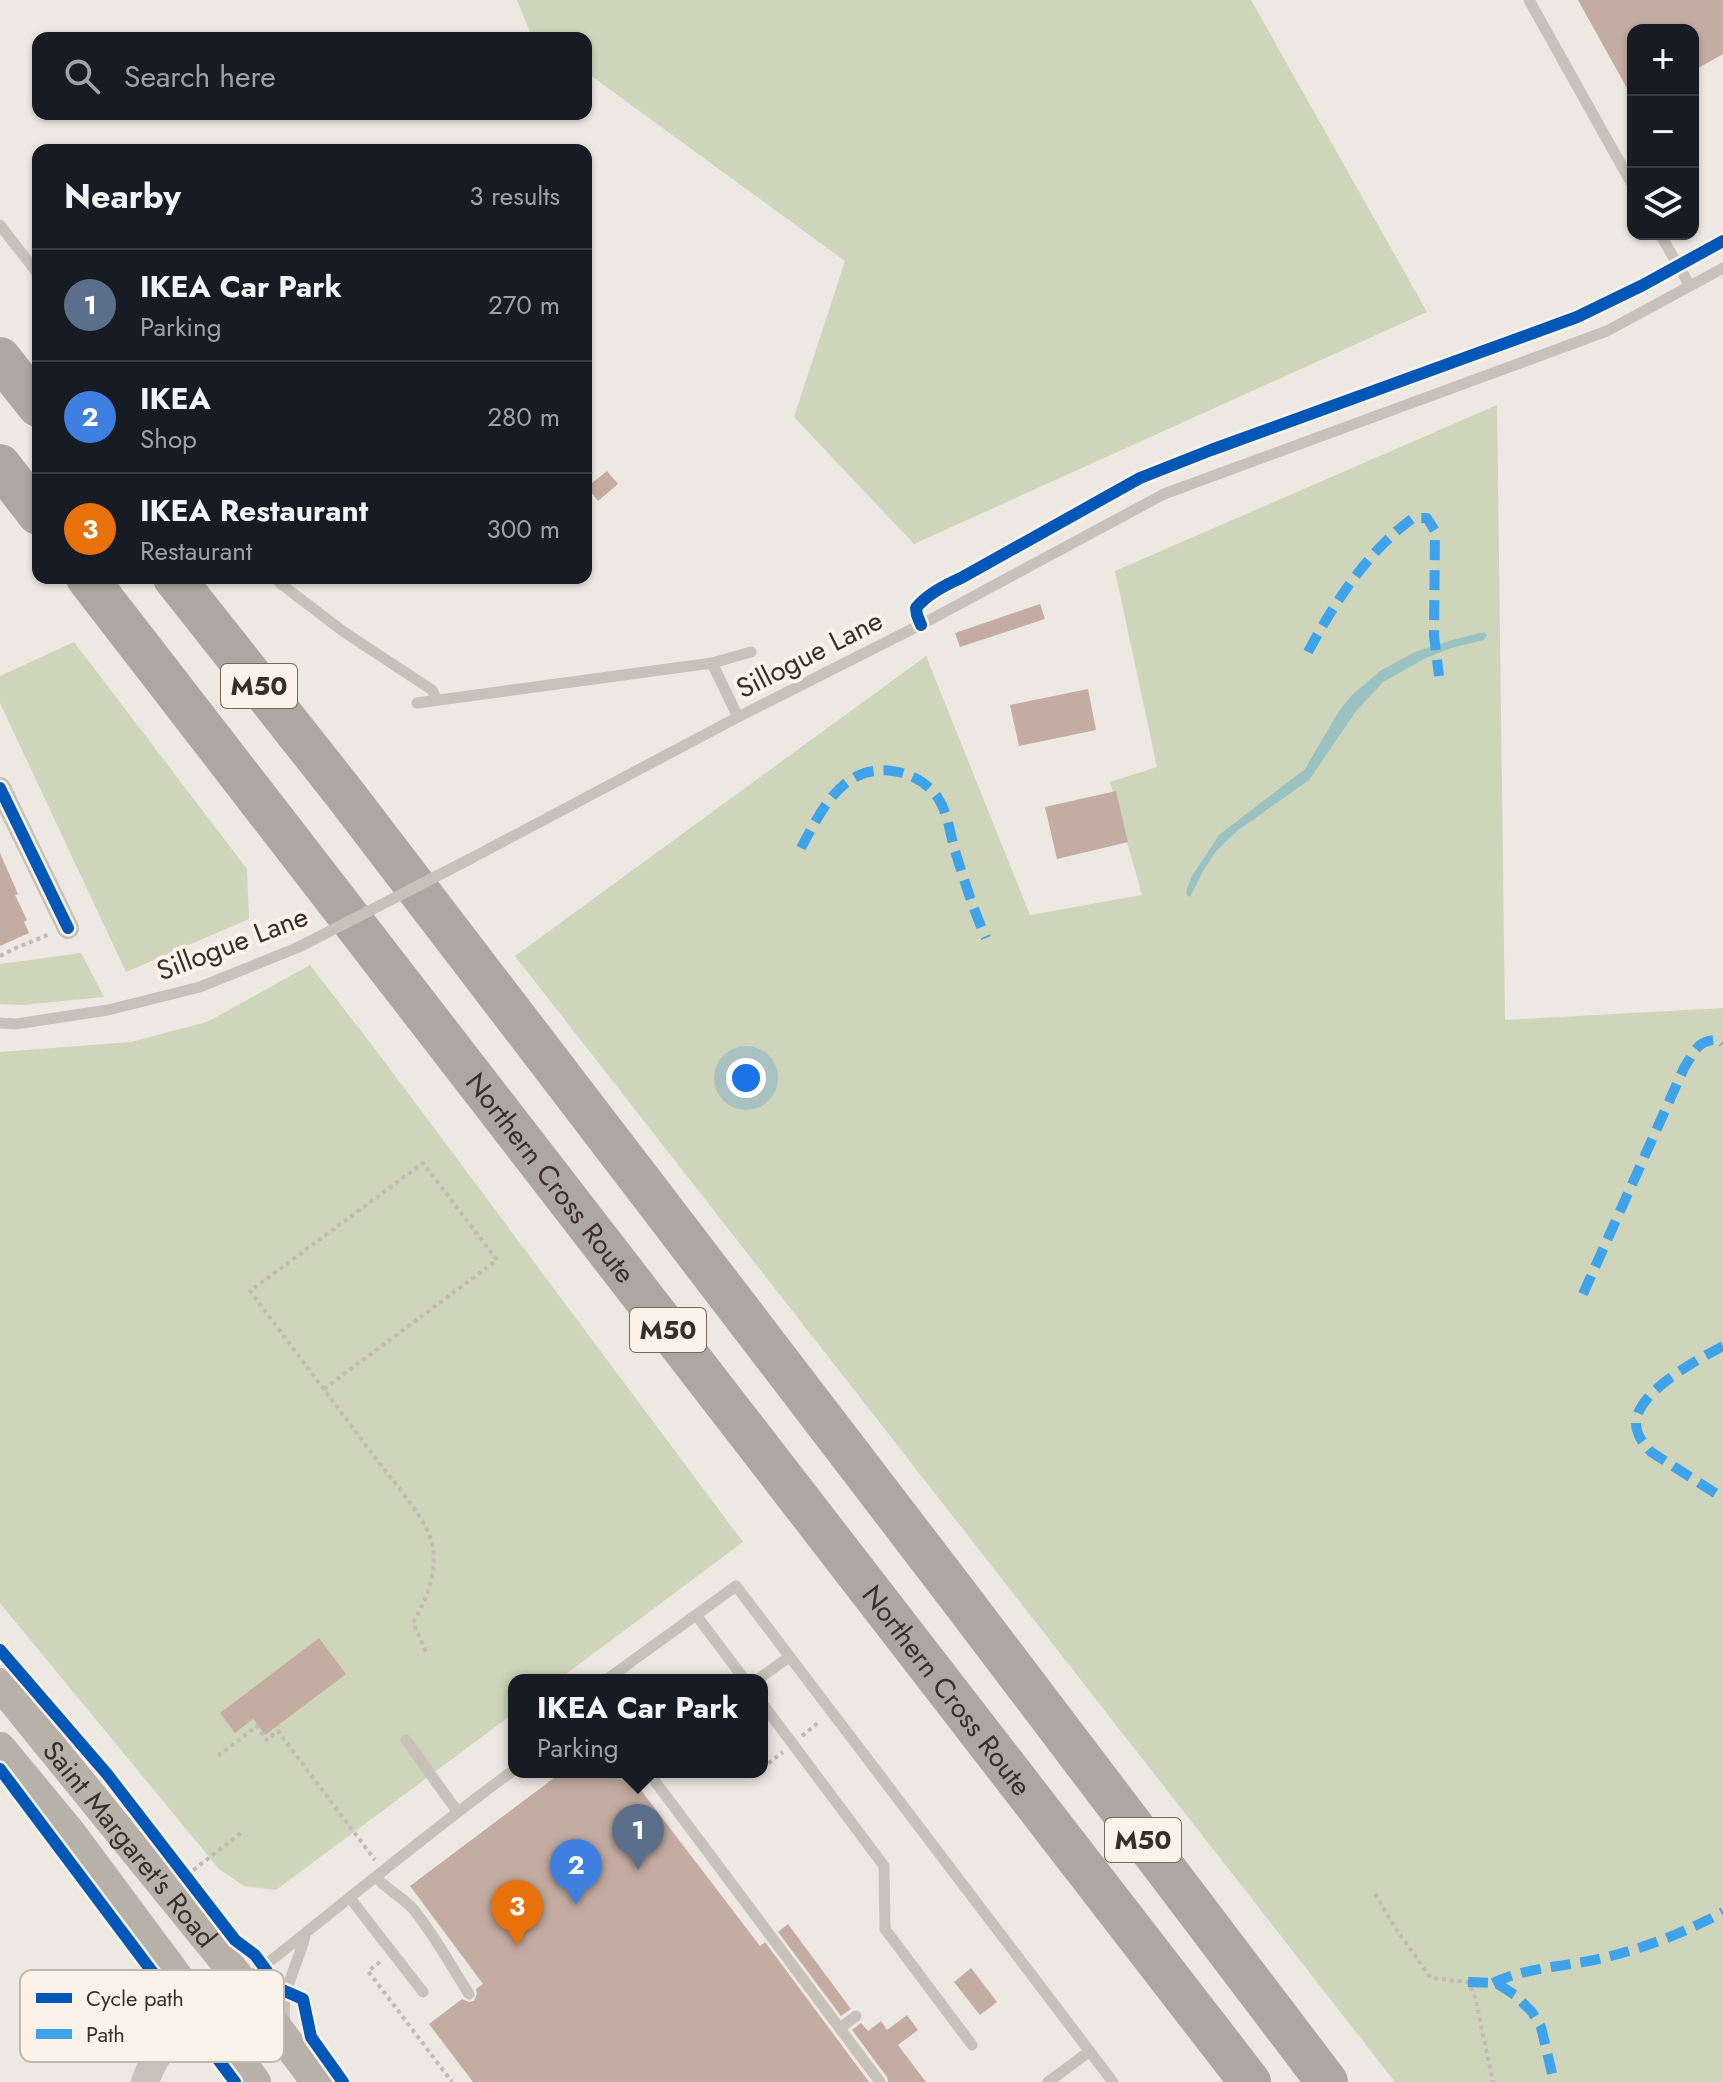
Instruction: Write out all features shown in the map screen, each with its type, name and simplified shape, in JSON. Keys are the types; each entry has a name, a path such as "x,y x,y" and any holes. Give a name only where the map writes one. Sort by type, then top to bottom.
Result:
{"highway":[{"path":"0,358 32,398"},
{"path":"0,465 32,506"},
{"name":"Northern Cross Route","path":"92,584 1250,2082"},
{"name":"M50","path":"179,584 344,793 1327,2082"},
{"path":"960,1598 1113,1781 1352,2082"}],"main road":[{"name":"Saint Margaret's Road","path":"0,1684 232,1970"},
{"name":"Saint Margaret's Road","path":"0,1748 71,1834 171,1970"},
{"name":"Saint Margaret's Road","path":"284,2039 317,2082"},
{"name":"Saint Margaret's Road","path":"240,2062 255,2082"}],"street":[{"path":"0,788 68,928"},
{"path":"145,2082 152,2062"}],"lane":[{"path":"1529,0 1627,175"},
{"path":"0,225 32,266"},
{"path":"1663,240 1690,286"},
{"name":"Sillogue Lane","path":"0,1023 16,1024 108,1010 200,987 299,947 926,622 1164,494 1607,331 1723,268"},
{"path":"281,584 344,632 432,690 437,700"},
{"path":"417,703 712,663 751,652"},
{"path":"712,663 738,717"},
{"path":"614,1674 736,1586 1113,2082"},
{"path":"696,1615 740,1674"},
{"path":"765,1674 789,1657"},
{"path":"768,1711 884,1866 885,1929 972,2045"},
{"path":"406,1740 457,1811"},
{"path":"260,1970 457,1811 508,1774"},
{"path":"652,1778 880,2082"},
{"path":"379,1874 384,1886 411,1906 469,1994"},
{"path":"350,1898 423,1992"},
{"path":"291,2048 284,2020 286,1992 300,1958 305,1935"},
{"path":"840,2028 856,2016"},
{"path":"1048,2082 1090,2051"}],"path":[{"path":"0,956 68,928"},
{"path":"324,1389 497,1260 423,1163 250,1291 421,1519 433,1545 434,1571 427,1598 413,1623 427,1654"},
{"path":"218,1756 257,1726 266,1740 278,1731 379,1874"},
{"path":"177,1865 190,1881 242,1832"},
{"path":"1375,1894 1431,1978 1468,1982 1475,1997 1493,2082"},
{"path":"392,1952 368,1971 452,2082"}],"green space":[{"path":"517,0 1251,0 1427,312 914,544 794,417 845,261 592,76 592,32 530,32"},
{"path":"1497,405 1505,1020 1723,1008 1723,2082 1395,2082 515,956 926,656 1030,915 1142,895 1110,782 1157,767 1115,571"},
{"path":"74,642 247,869 249,919 126,972 0,703 0,676"},
{"path":"81,953 104,997 23,1005 0,1004 0,964"},
{"path":"310,965 743,1542 566,1674 508,1674 508,1717 276,1890 244,1886 219,1869 0,1603 0,1052 131,1042 207,1022"}],"water":[{"path":"1484,632 1487,635 1484,640 1426,658 1383,682 1357,710 1309,780 1237,831 1217,850 1190,897 1187,895 1192,876 1219,835 1305,769 1352,695 1380,671 1415,652"}],"building":[{"path":"1578,0 1723,0 1723,54 1699,68 1699,24 1627,24 1627,88"},
{"path":"607,471 618,484 598,501 592,493 592,483"},
{"path":"1040,604 1045,619 960,647 955,633"},
{"path":"1088,689 1096,730 1019,746 1010,705"},
{"path":"1116,791 1128,842 1057,859 1045,807"},
{"path":"0,853 18,894 15,895 27,920 24,922 29,933 0,946"},
{"path":"319,1638 346,1674 265,1735 253,1719 235,1733 220,1713"},
{"path":"554,1778 632,1778 760,1946 765,1942 869,2082 473,2082 429,2024 462,1999 474,2001 476,1989 483,1984 410,1886"},
{"path":"788,1924 851,2009 841,2016 778,1932"},
{"path":"971,1968 997,2002 980,2015 954,1982"},
{"path":"907,2015 918,2030 898,2045 926,2082 888,2082 852,2030 861,2023 868,2031 881,2021 887,2030"}],"marked path":[{"path":"1308,652 1341,597 1381,546 1413,518 1427,518 1435,531 1434,636 1439,676"},
{"path":"801,848 825,806 847,783 875,771 912,776 929,787 941,804 965,884 986,938"},
{"path":"1583,1294 1684,1068 1701,1044 1712,1040 1723,1043"},
{"path":"1723,1346 1667,1380 1643,1404 1637,1417 1638,1433 1651,1452 1723,1498"},
{"path":"1493,1983 1528,1971 1589,1961 1641,1947 1723,1912"},
{"path":"1468,1982 1496,1983 1515,1995 1532,2012 1541,2027 1554,2082"}],"cycle path":[{"path":"921,625 916,608 931,594 1140,478 1577,317 1723,241"},
{"path":"0,788 68,928"},
{"path":"0,1650 107,1774 235,1940 255,1955 266,1970"},
{"path":"0,1769 151,1970"},
{"path":"284,1991 303,1999 311,2037 343,2082"},
{"path":"220,2062 235,2082"}],"place":[{"name":"IKEA Car Park","path":"638,1870"},
{"name":"IKEA","path":"576,1905"},
{"name":"IKEA Restaurant","path":"517,1946"}]}
